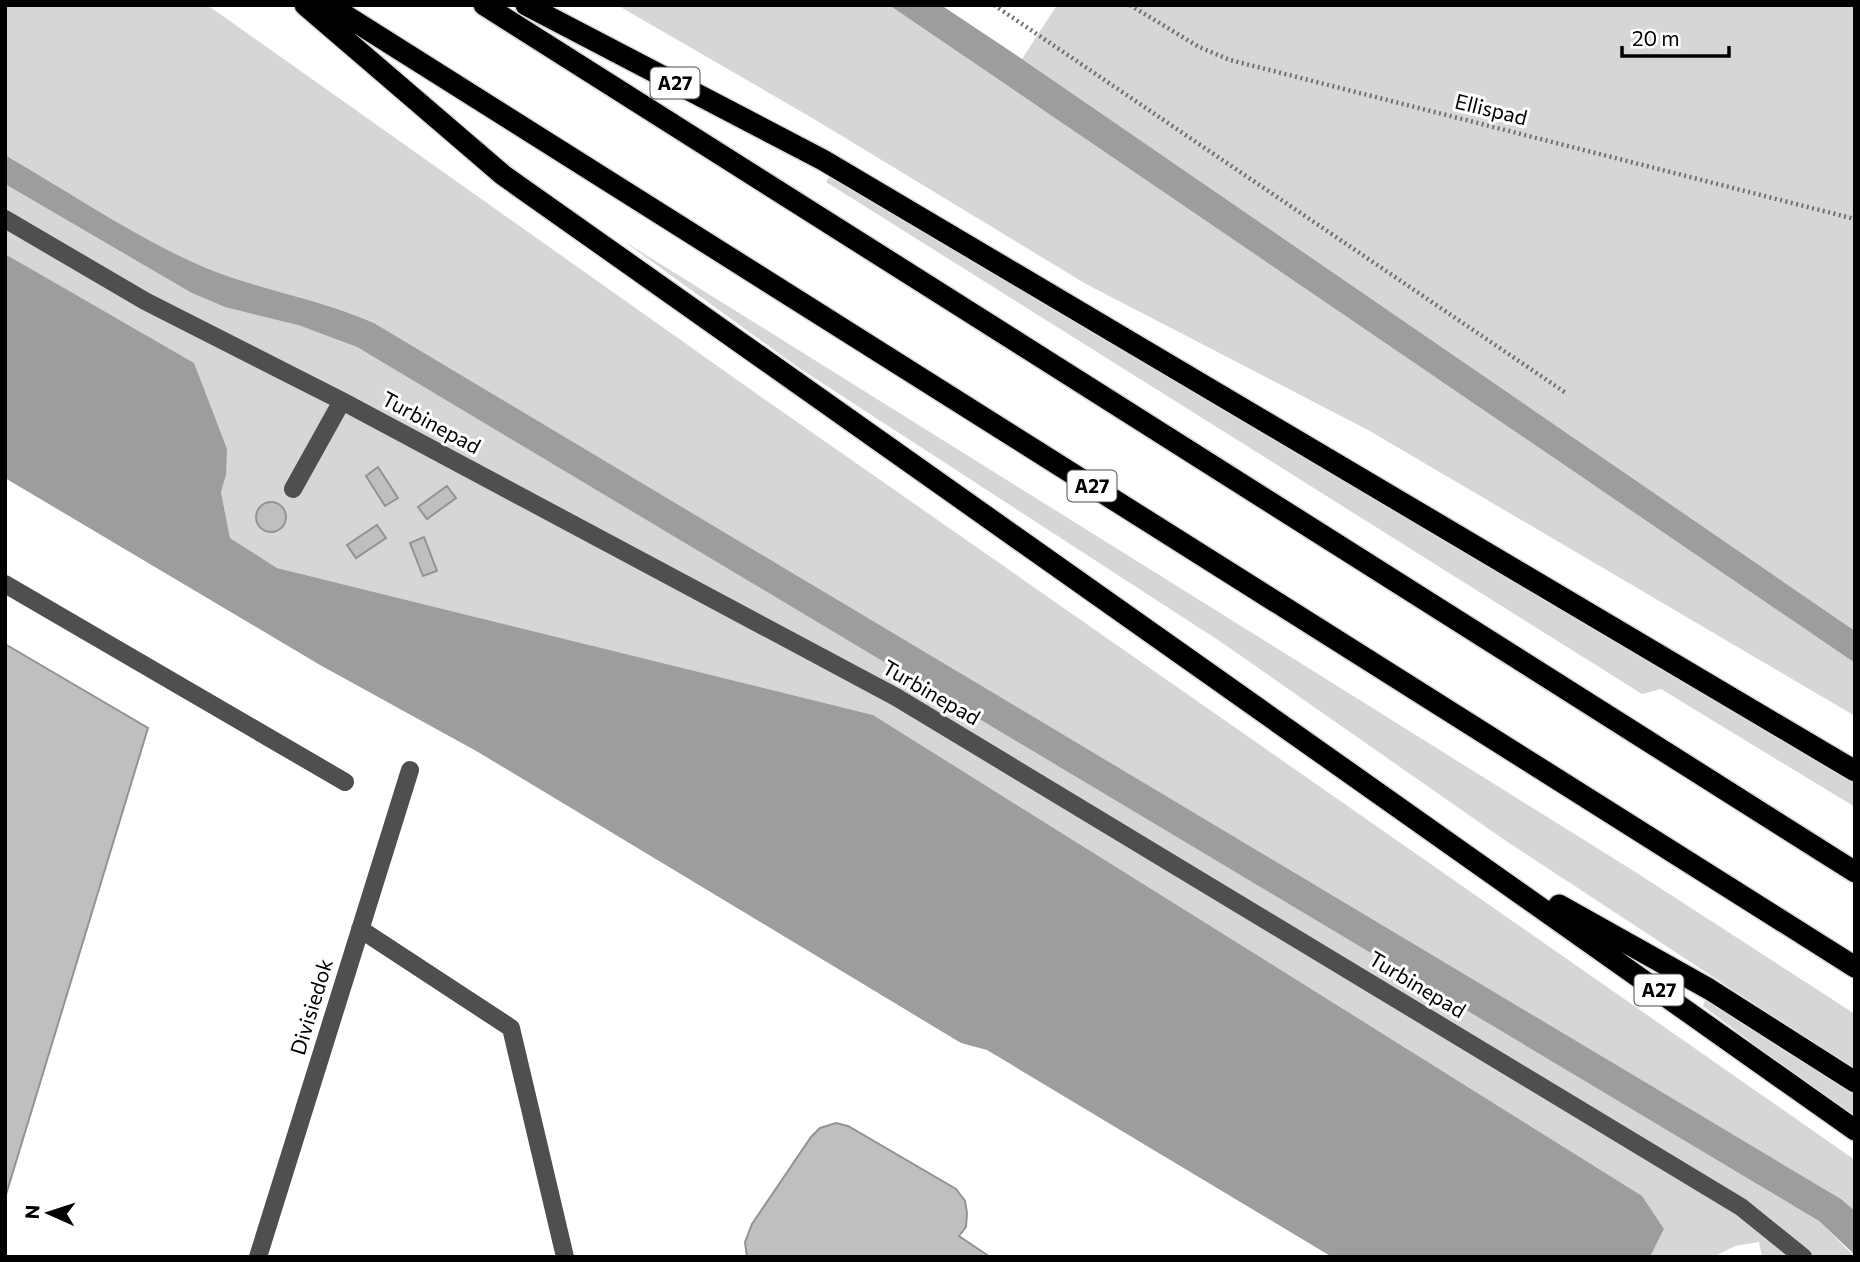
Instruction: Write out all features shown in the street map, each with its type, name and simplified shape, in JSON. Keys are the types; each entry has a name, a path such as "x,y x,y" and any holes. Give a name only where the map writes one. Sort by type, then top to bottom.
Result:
{"highway":[{"name":"A27","path":"305,5 503,176 1855,1130"},
{"name":"A27","path":"329,5 1855,967"},
{"name":"A27","path":"484,5 1855,872"},
{"name":"A27","path":"526,5 823,160 1855,771"},
{"name":"A27","path":"1463,851 1709,989 1855,1082"}],"street":[{"name":"Turbinepad","path":"5,219 145,301 342,401 896,697 1741,1207 1803,1257"},
{"path":"293,489 342,401"},
{"path":"5,584 345,782"},
{"name":"Divisiedok","path":"258,1257 410,770"},
{"path":"360,929 511,1028 565,1257"}],"path":[{"path":"994,5 1566,393"},
{"name":"Ellispad","path":"1130,5 1199,47 1230,60 1855,219"}],"shaded area":[{"path":"5,5 207,5 757,394 1855,1160 1855,1211 1841,1199 374,323 333,307 206,268 129,229 5,155"},
{"path":"617,5 889,5 1855,663 1855,716 1368,430 1086,284 814,119"},
{"path":"889,5 941,5 1022,59 1855,631 1855,663"},
{"path":"1057,5 1855,5 1855,631 1022,59"},
{"path":"5,155 129,229 206,268 247,283 333,307 374,323 1841,1199 1855,1211 1855,1255 1819,1221 357,347 298,325 225,307 190,292 5,184"},
{"path":"830,176 1607,633 1855,783 1855,807 1661,689 1642,694 826,182"},
{"path":"5,184 190,292 298,325 357,347 1819,1221 1855,1257 1762,1257 1759,1242 1735,1246 1713,1257 1650,1257 1664,1229 1641,1196 873,715 277,568 230,538 221,492 226,475 72,294 5,254"},
{"path":"622,240 1637,873 1855,1014 1855,1070 1506,841 1221,642 799,368"},
{"path":"5,254 194,363 227,449 226,475 221,492 230,538 277,568 873,715 1642,1196 1664,1229 1650,1257 1332,1257 987,1050 961,1043 478,752 320,665 5,478"},
{"path":"1706,998 1855,1093 1855,1120 1703,1006"}],"building":[{"path":"378,467 398,498 385,506 366,476"},
{"path":"447,486 456,498 427,519 418,507"},
{"path":"271,502 282,506 286,517 282,528 271,532 260,528 256,517 260,506"},
{"path":"377,525 386,538 356,558 347,545"},
{"path":"424,537 437,571 423,576 410,543"},
{"path":"5,644 148,728 5,1198"},
{"path":"836,1123 848,1126 956,1189 965,1201 967,1213 966,1227 959,1236 990,1257 747,1257 745,1242 752,1224 811,1137 820,1128"}]}
